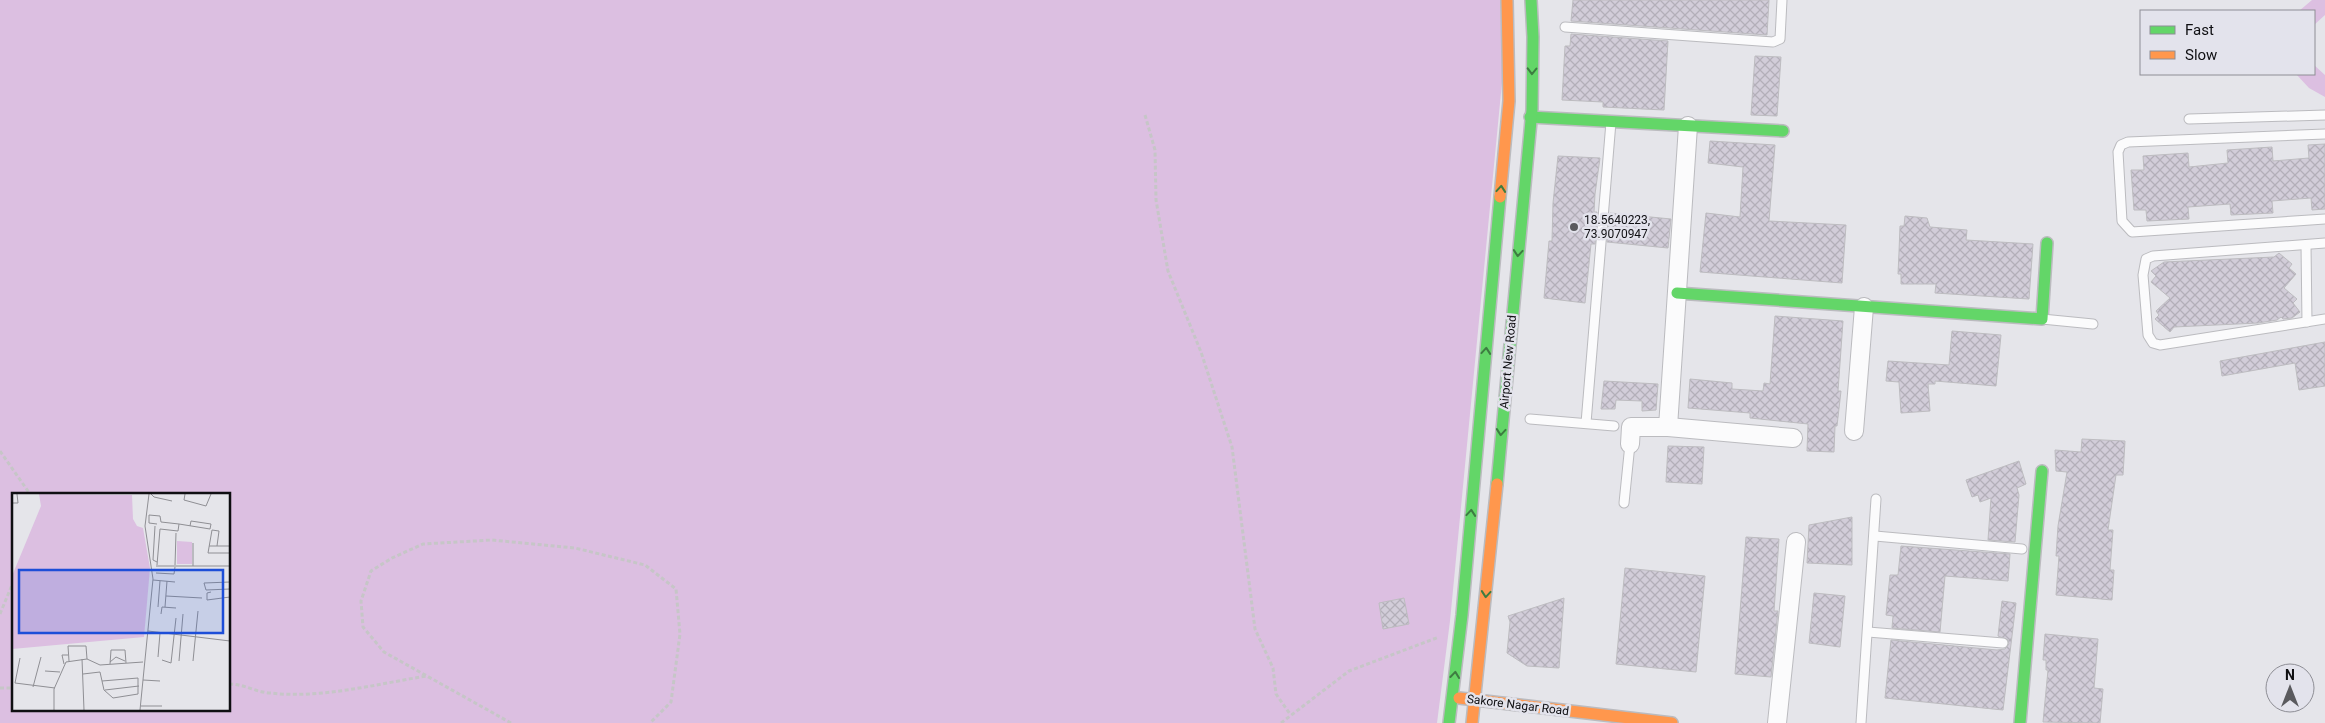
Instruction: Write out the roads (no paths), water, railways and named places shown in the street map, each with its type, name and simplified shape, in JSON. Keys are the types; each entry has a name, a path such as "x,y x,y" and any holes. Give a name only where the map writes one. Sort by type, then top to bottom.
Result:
{"main road":[{"name":"Airport New Road","path":"1449,723 1460,628 1509,101 1507,0"},
{"name":"Airport New Road","path":"1472,723 1530,117 1533,26 1531,0"},
{"path":"1530,117 1783,131"},
{"path":"1678,293 2042,319 2047,242"},
{"path":"2020,723 2042,471"},
{"name":"Sakore Nagar Road","path":"1452,698 1475,700 1561,716 1672,723"}],"street":[{"path":"1668,426 1688,126"},
{"path":"1854,431 1864,307"},
{"path":"1630,444 1631,427 1668,426 1793,438"},
{"path":"1777,723 1796,542"}],"lane":[{"path":"1565,28 1774,42 1780,39 1782,32 1782,0"},
{"path":"2189,119 2325,115"},
{"path":"1586,423 1611,122"},
{"path":"2325,134 2128,142 2121,146 2118,152 2122,221 2132,232 2325,219"},
{"path":"2325,243 2153,256 2146,259 2143,275 2148,335 2153,343 2160,345 2325,319"},
{"path":"2306,245 2308,322"},
{"path":"2042,319 2093,324"},
{"path":"1530,419 1614,426"},
{"path":"1624,503 1630,444"},
{"path":"1861,723 1876,499"},
{"path":"1875,536 2022,549"},
{"path":"1868,632 2004,644"}],"place":[{"name":"18.5640223, 73.9070947","path":"1574,227"}]}
